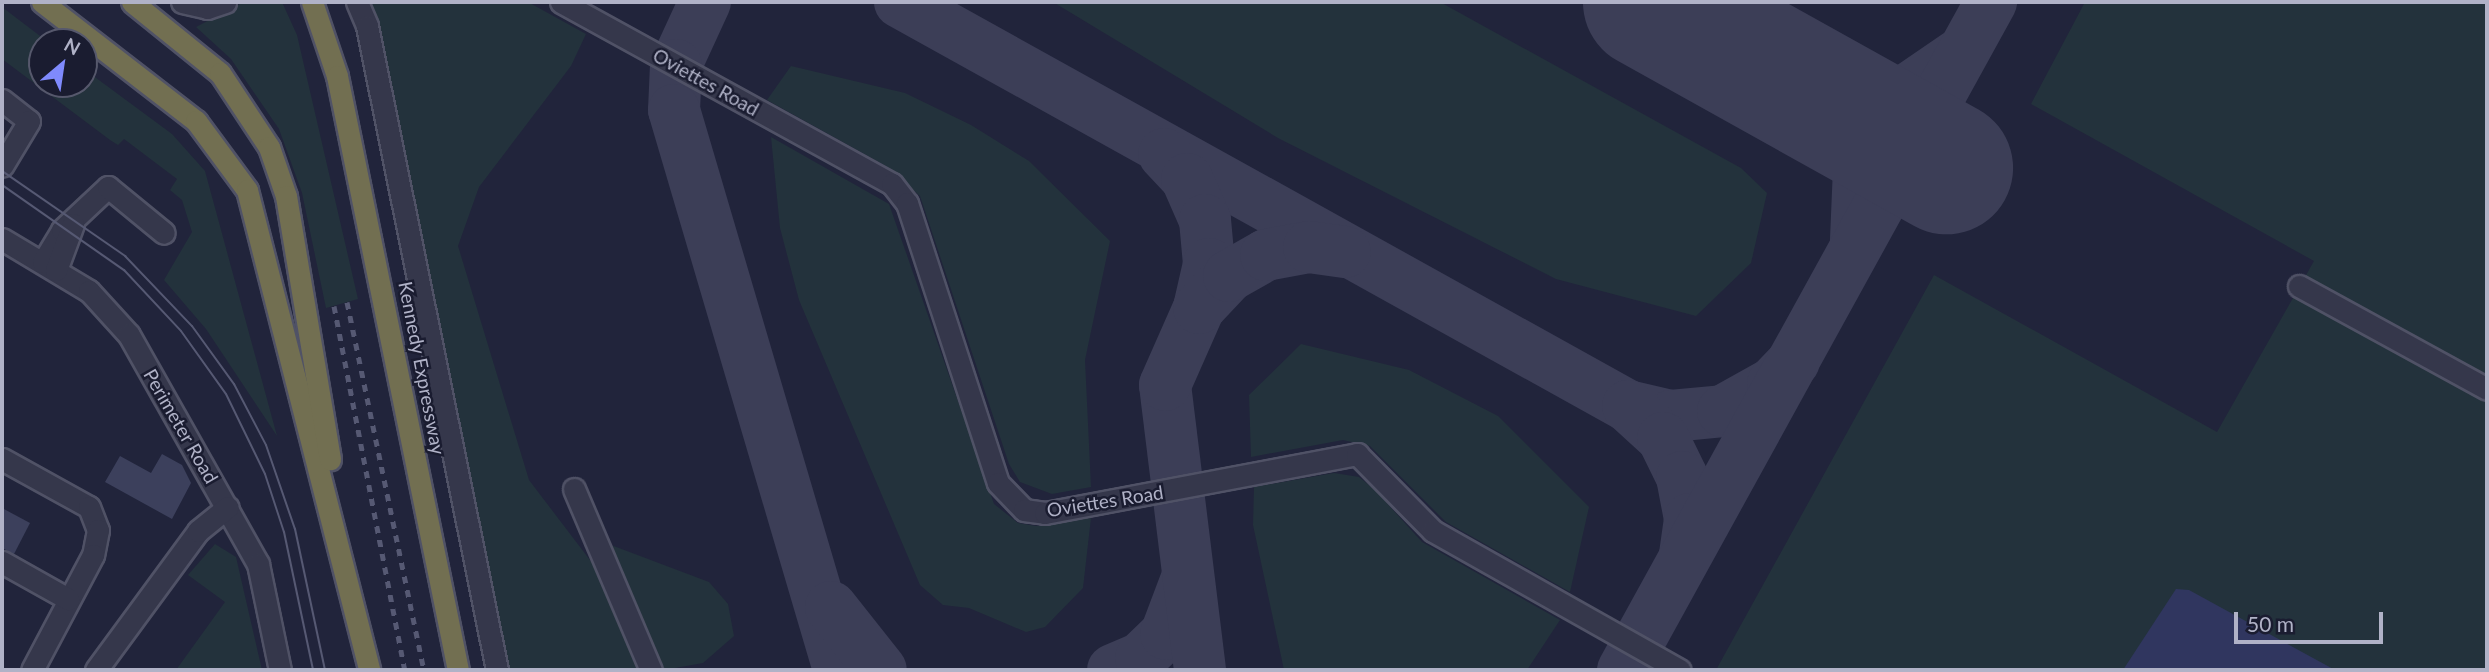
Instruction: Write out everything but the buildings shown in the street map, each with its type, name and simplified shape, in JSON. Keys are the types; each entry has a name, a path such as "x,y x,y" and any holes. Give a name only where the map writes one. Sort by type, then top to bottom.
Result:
{"highway":[{"path":"42,2 197,121 234,165 257,219 344,558 369,670"},
{"path":"132,2 220,73 269,147 286,196 318,363 344,558"},
{"name":"Kennedy Expressway","path":"312,2 337,76 458,670"}],"street":[{"path":"183,2 207,8 225,2"},
{"path":"357,2 367,26 497,670"},
{"name":"Oviettes Road","path":"561,2 892,184 907,203 998,483 1024,510 1045,513 1357,454 1433,531 1680,670"},
{"path":"2,100 29,121 2,166"},
{"path":"49,266 73,224 108,187 164,233"},
{"name":"Perimeter Road","path":"2,239 49,266 96,298 129,335 258,564 280,670"},
{"path":"2299,286 2487,389"},
{"path":"2,459 89,507 98,530 93,555 32,670"},
{"path":"574,489 651,670"},
{"path":"96,670 198,531 228,507"},
{"path":"2,562 68,599"}],"shaded area":[{"path":"244,2 282,2 297,35 358,299 326,308 302,193 279,129 231,59 196,27"},
{"path":"370,2 528,2 586,34 571,66 479,187 458,246 529,480 593,564 639,670 506,670"},
{"path":"1053,2 1440,2 1741,168 1767,193 1751,263 1696,316 1556,279 1278,138"},
{"path":"2085,2 2487,2 2487,670 1716,670 1934,275 2217,432 2314,261 2031,104"},
{"path":"2,7 30,28 28,78 2,59"},
{"path":"791,66 905,93 971,125 1029,161 1110,241 1085,360 1091,487 1052,494 1020,482 1009,464 920,196 886,166 767,100"},
{"path":"98,79 172,134 205,171 277,436 206,329 164,280 192,232 182,200 170,190 177,179 124,139 118,145 54,98 98,98"},
{"path":"771,137 889,204 994,504 1018,523 1036,526 1091,518 1083,588 1045,627 1026,632 969,608 943,605 920,585 799,300 780,228"},
{"path":"1301,344 1409,370 1498,416 1589,507 1570,592 1446,522 1370,446 1343,440 1251,457 1249,395"},
{"path":"1334,473 1359,477 1375,490 1422,542 1560,620 1527,670 1284,670 1253,525 1254,487"},
{"path":"215,544 236,557 262,670 176,670 225,602 188,575"},
{"path":"611,545 709,582 728,604 734,636 703,663 664,670"}],"water":[{"path":"2176,589 2189,590 2335,670 2123,670"}],"taxiway":[{"path":"705,2 676,65 674,110 839,670"},
{"path":"900,2 1628,406 1671,416 1723,411 1773,383 1794,361"},
{"path":"1623,670 1991,2"},
{"path":"1810,91 1855,101 1901,94 1958,55"},
{"path":"1810,91 1839,127 1859,168 1856,241"},
{"path":"1164,154 1187,179 1205,220 1209,264 1199,308"},
{"path":"1200,670 1165,385 1199,308 1229,276 1266,255 1309,247 1345,252"},
{"path":"1628,406 1663,438 1682,477 1690,519 1685,556"},
{"path":"1113,670 1141,658 1166,634 1187,578"},
{"path":"831,607 881,670"}],"runway":[{"path":"1649,2 1946,167"}],"tram line":[{"path":"2,171 125,256 192,326 234,384 266,445 295,529 325,670"},
{"path":"2,185 124,270 181,331 226,394 265,474 284,532 313,670"}],"railway":[{"path":"347,302 424,670"},
{"path":"334,306 405,670"}]}
